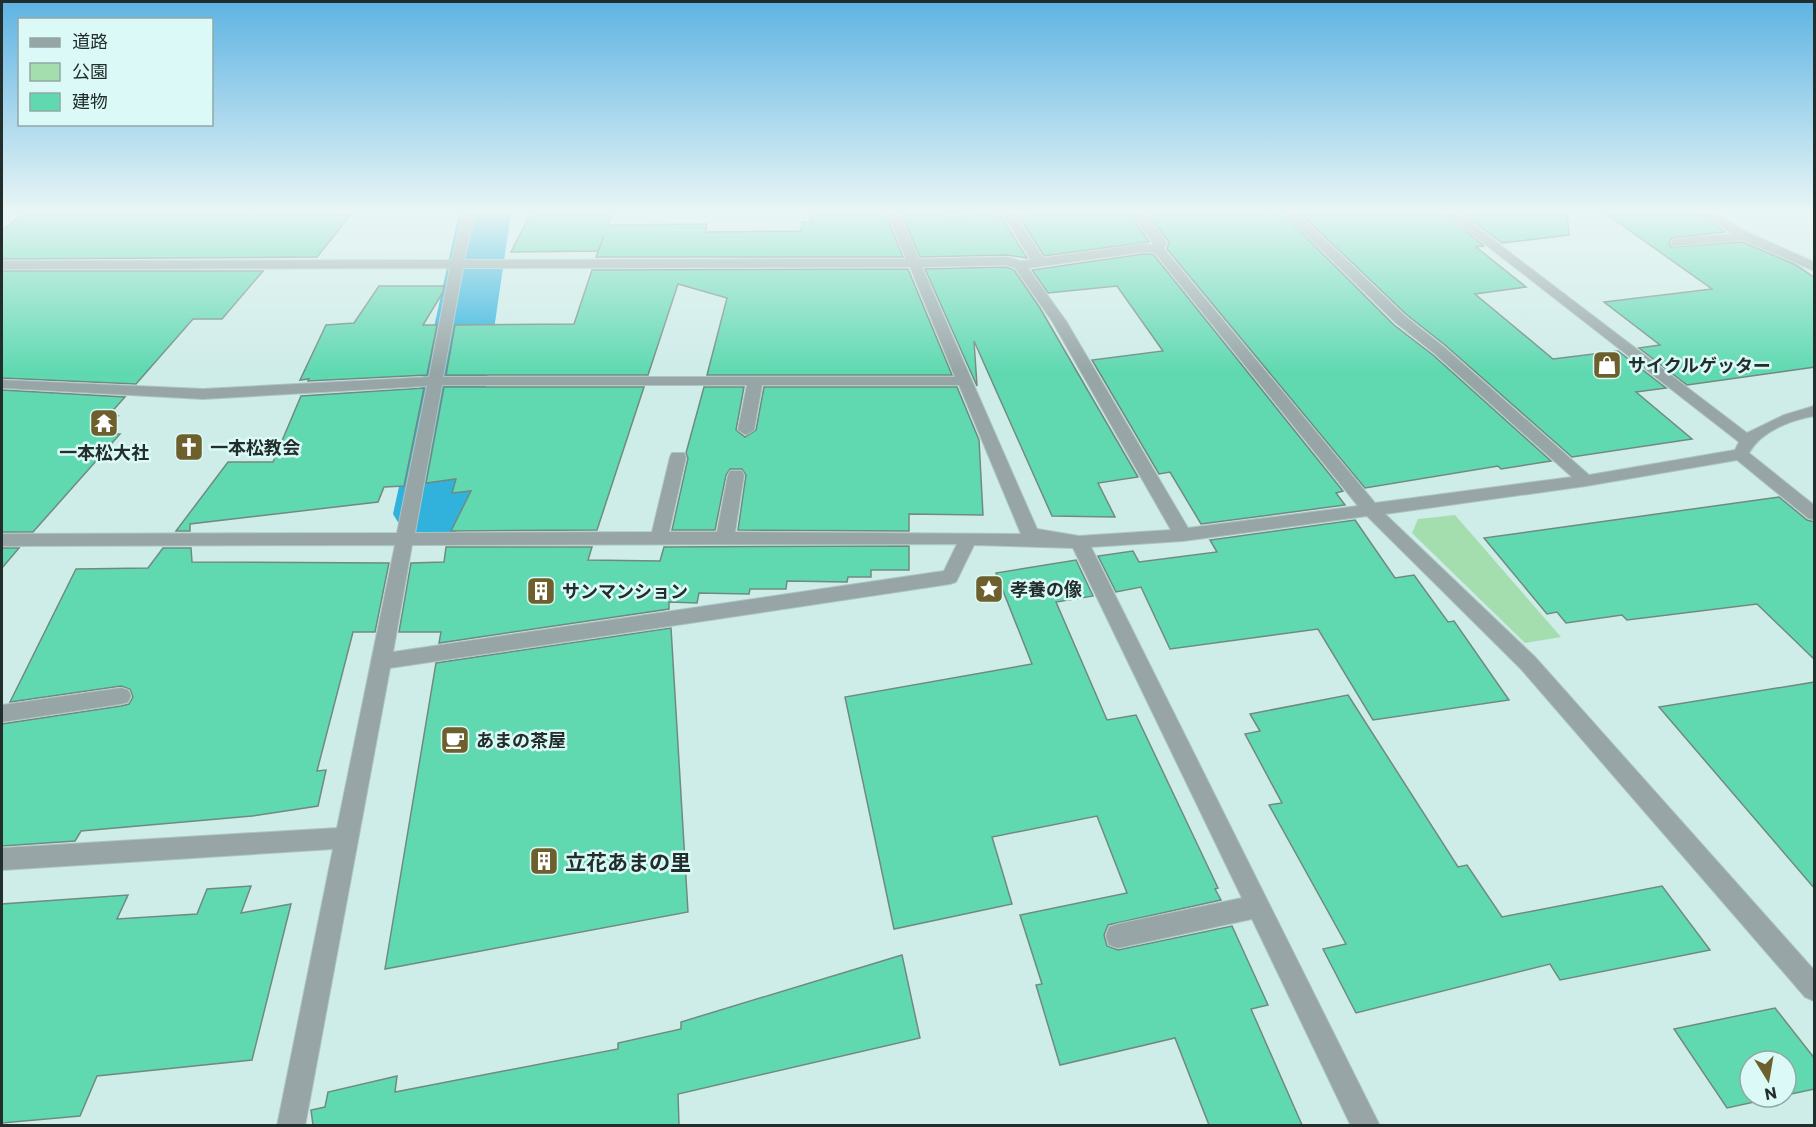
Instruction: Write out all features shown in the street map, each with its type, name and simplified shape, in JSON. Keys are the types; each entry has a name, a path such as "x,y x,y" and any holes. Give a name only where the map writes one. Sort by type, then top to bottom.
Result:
{"street":[{"path":"291,1125 345,838 383,661 404,539 448,381 470,266"},
{"path":"915,266 1030,534 1079,542"},
{"path":"1020,266 1059,321 1183,535"},
{"path":"1172,266 1372,511 1528,663 1815,988"},
{"path":"1345,266 1401,320 1439,350 1586,481"},
{"path":"1517,266 1744,448 1815,514"},
{"path":"2,384 203,394 448,381 965,381"},
{"path":"746,430 755,381"},
{"path":"2,540 968,539 1079,542 1183,535 1586,481 1744,448 1766,429 1805,412 1815,411"},
{"path":"659,539 678,457"},
{"path":"725,539 736,475"},
{"path":"383,661 950,577 968,539"},
{"path":"1079,542 1366,1125"},
{"path":"2,714 122,696"},
{"path":"2,859 345,838"},
{"path":"1118,936 1258,906"}],"green space":[{"path":"1455,515 1561,637 1525,643 1412,533 1418,519"}],"building":[{"path":"1063,266 1162,266 1343,491 1336,493 1345,505 1201,524 1170,472 1159,474 1092,360 1163,351 1117,286 1048,293 1032,270"},
{"path":"1181,266 1335,266 1394,325 1433,355 1551,461 1501,469 1498,466 1365,488"},
{"path":"1355,266 1499,266 1526,287 1475,294 1553,359 1618,351 1666,388 1636,392 1692,439 1572,457 1445,345 1407,315"},
{"path":"1679,266 1797,266 1815,278 1815,367 1687,385 1639,348 1660,345 1604,302 1712,289"},
{"path":"1006,267 1014,270 1040,308 1138,477 1098,483 1115,517 1052,516 974,341 977,386 925,269"},
{"path":"908,269 952,375 707,375 727,298 678,284 648,375 446,375 455,325 574,324 592,270"},
{"path":"2,271 263,271 222,319 193,319 136,384 2,378"},
{"path":"379,286 444,286 443,292 423,325 437,325 427,375 300,380 326,325 354,323"},
{"path":"444,387 644,387 597,530 451,531 471,491 452,493 456,479 426,483"},
{"path":"704,387 744,387 736,430 745,437 756,430 764,387 957,387 979,440 983,515 909,514 909,531 738,530 746,475 742,469 730,469 726,475 715,530 672,530 688,458 686,453"},
{"path":"424,388 404,486 384,487 378,502 190,524 190,531 176,531 228,462 273,462 301,396"},
{"path":"2,390 125,397 108,416 118,416 102,434 120,434 33,532 2,532"},
{"path":"1779,497 1807,520 1815,522 1815,660 1757,604 1627,620 1622,615 1566,623 1557,612 1547,614 1484,538"},
{"path":"1355,520 1395,578 1414,575 1448,622 1454,621 1509,700 1373,720 1318,629 1170,649 1141,587 1116,592 1098,556 1133,551 1139,562 1217,552 1210,540"},
{"path":"909,546 909,570 871,570 871,577 848,577 847,582 787,581 786,589 750,589 749,594 699,593 697,603 669,602 669,609 439,643 441,632 399,632 411,563 444,562 446,547 592,547 588,560 660,561 664,547"},
{"path":"2,548 19,548 2,568"},
{"path":"163,548 191,548 192,562 389,563 375,632 353,632 317,771 326,770 318,806 252,816 81,831 75,841 2,846 2,724 121,706 129,704 133,697 130,689 121,686 10,702 76,569 148,568"},
{"path":"1076,560 1093,596 1056,602 1107,720 1136,715 1218,888 1215,889 1221,900 1108,925 1104,935 1107,946 1118,950 1232,926 1268,1005 1251,1009 1302,1125 1209,1125 1175,1038 1060,1065 1036,985 1042,984 1020,915 1127,893 1097,816 992,837 1012,904 894,929 845,697 1032,664 996,573"},
{"name":"立花あまの里","path":"671,628 688,912 385,969 436,663"},
{"path":"1815,682 1815,889 1659,707"},
{"path":"1348,695 1458,867 1467,865 1502,917 1662,886 1710,950 1560,980 1550,964 1356,1013 1323,949 1346,944 1269,805 1282,803 1245,734 1260,731 1250,714"},
{"path":"251,886 241,913 291,904 252,1060 97,1076 80,1116 2,1123 2,904 128,895 117,919 197,914 207,889"},
{"path":"902,955 920,1038 678,1094 679,1125 313,1125 311,1110 325,1107 328,1092 397,1076 395,1092 618,1049 618,1043 681,1029 681,1022"},
{"path":"1775,1008 1815,1059 1815,1089 1798,1093 1798,1049 1738,1049 1738,1106 1727,1108 1674,1029"}],"waterway":[{"path":"430,514 475,266"}],"place":[{"name":"サイクルゲッター","path":"1607,365"},
{"name":"一本松大社","path":"104,423"},
{"name":"一本松教会","path":"189,447"},
{"name":"孝養の像","path":"989,589"},
{"name":"サンマンション","path":"541,591"},
{"name":"あまの茶屋","path":"455,740"},
{"name":"立花あまの里","path":"544,861"}]}
